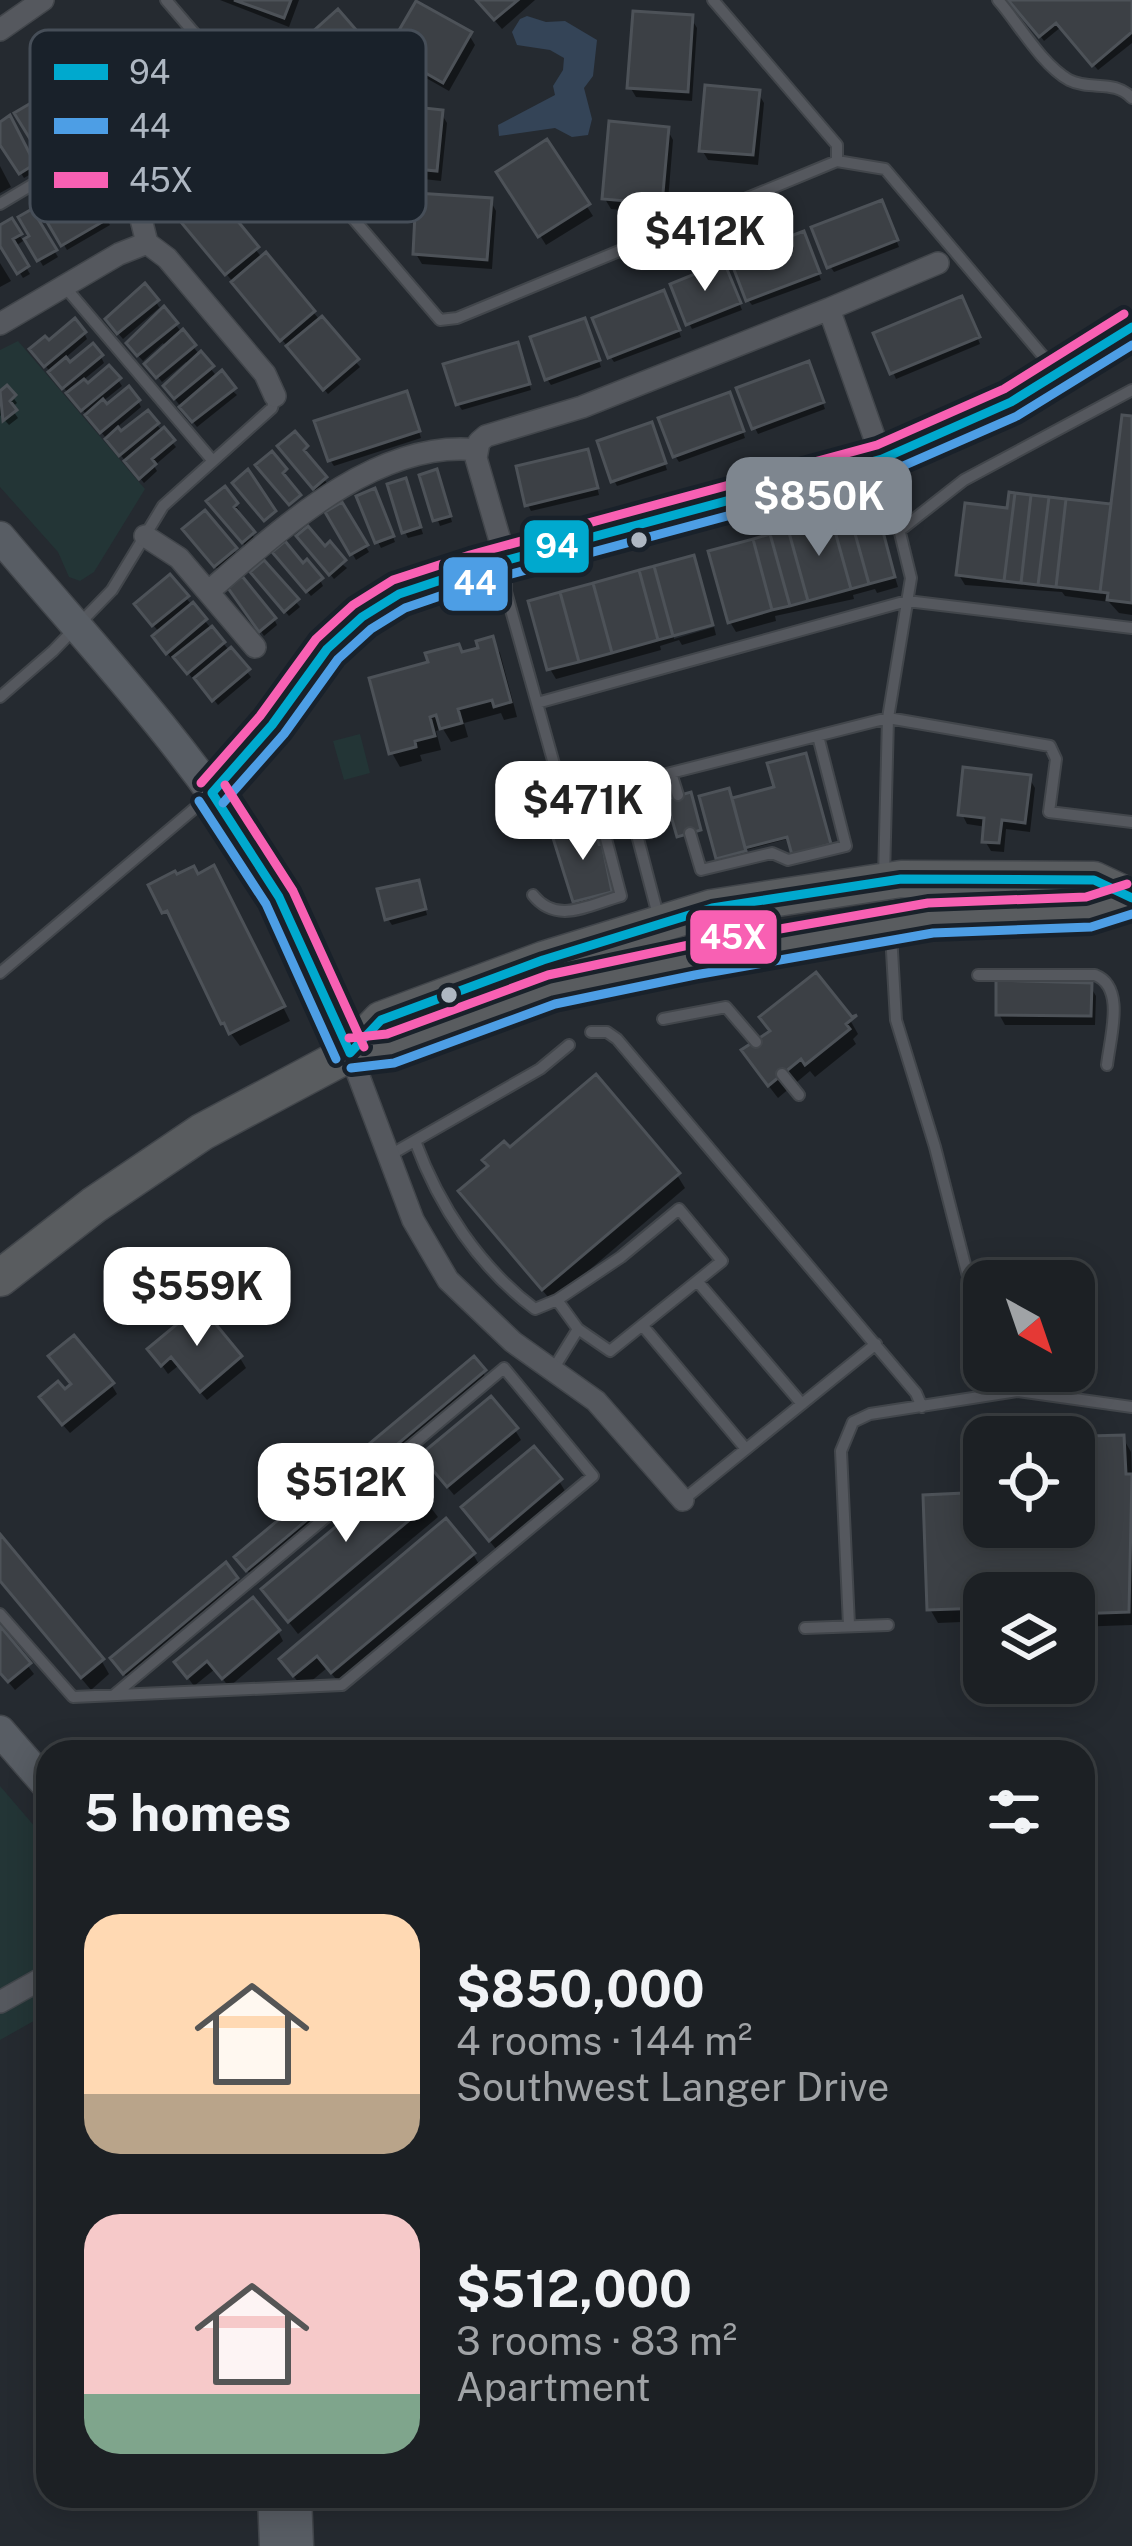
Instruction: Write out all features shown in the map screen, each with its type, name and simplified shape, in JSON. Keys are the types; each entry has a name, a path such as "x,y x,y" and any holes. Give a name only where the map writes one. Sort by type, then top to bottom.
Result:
{"highway":[{"path":"0,1277 94,1205 202,1132 350,1053 381,1020 474,983 660,922 748,902 884,881 1094,880 1130,898"},
{"path":"710,958 733,939 760,926 849,906 884,881"},
{"path":"350,1053 390,1049 551,990 710,958 931,918 1089,912 1130,898"}],"street":[{"path":"0,30 43,0"},
{"path":"142,222 147,244"},
{"path":"0,324 135,245 147,244 167,258 265,374 275,396"},
{"path":"506,561 477,450 486,436 582,407 938,263"},
{"path":"830,309 882,459"},
{"path":"212,793 272,725 327,649 362,617 421,585 882,459 1053,379 1132,327"},
{"path":"209,591 286,525 356,479 454,448 477,450"},
{"path":"145,536 178,558 255,647"},
{"path":"0,537 212,793 279,896 350,1053 412,1220 448,1280 513,1342 596,1401 682,1500"},
{"path":"0,1731 36,1772"},
{"path":"0,2002 36,1982"},
{"path":"273,2508 274,2546"},
{"path":"296,2508 298,2546"}],"lane":[{"path":"166,0 192,30"},
{"path":"713,0 837,145 837,161"},
{"path":"998,0 1060,74 1076,84 1115,86 1132,98"},
{"path":"356,222 440,320 458,318 837,161 885,169 1042,356 1053,379"},
{"path":"0,205 30,187"},
{"path":"65,286 212,460"},
{"path":"899,531 964,480 1132,390"},
{"path":"0,697 112,590 163,506 272,408 275,396"},
{"path":"882,459 911,578 888,718 884,881"},
{"path":"506,561 506,592 564,800 888,718 1050,746 1056,759 1049,812 1132,822"},
{"path":"537,703 907,601 1132,628"},
{"path":"690,833 701,870 772,853 788,860 845,846 818,736"},
{"path":"671,773 678,795"},
{"path":"625,785 660,922"},
{"path":"0,973 212,793"},
{"path":"533,895 545,909 557,913 621,896 594,793"},
{"path":"890,925 896,1020 963,1260"},
{"path":"978,975 1095,975 1106,979 1114,993 1107,1065"},
{"path":"663,1019 727,1007 756,1042"},
{"path":"591,1032 607,1032 617,1040 876,1344 922,1407"},
{"path":"387,1156 540,1070 569,1045"},
{"path":"782,1074 799,1095"},
{"path":"415,1141 444,1208 511,1290 535,1309 557,1300 621,1256 679,1209 722,1261 610,1351 578,1329 557,1300"},
{"path":"697,1281 802,1404"},
{"path":"642,1325 746,1448"},
{"path":"554,1368 578,1329"},
{"path":"682,1500 876,1344"},
{"path":"0,1614 73,1697 342,1685 593,1476 504,1368 114,1695"},
{"path":"848,1625 841,1451 853,1422 870,1414 998,1392"},
{"path":"1025,1392 1132,1407"},
{"path":"805,1628 888,1624"}],"shaded area":[{"path":"18,341 145,489 94,572 80,581 69,577 58,552 0,487 0,350"},
{"path":"360,734 370,773 344,780 333,741"},
{"path":"0,1786 36,1828 36,2020 0,2040"}],"water":[{"path":"527,16 565,21 597,40 593,76 584,88 592,119 588,135 572,137 555,128 499,136 498,125 555,95 553,86 563,70 564,58 550,50 517,45 512,32"}],"building":[{"path":"234,0 291,0 284,18"},
{"path":"476,0 518,0 494,20"},
{"path":"1008,0 1132,0 1132,32 1092,66 1056,23 1039,37"},
{"path":"416,1 472,32 443,83 426,73 426,30 399,30"},
{"path":"338,9 356,30 315,30"},
{"path":"633,11 693,15 688,92 627,88"},
{"path":"705,85 760,90 753,155 699,151"},
{"path":"30,104 30,139 14,113"},
{"path":"426,108 443,110 437,171 426,170"},
{"path":"10,115 30,154 30,167 19,174 0,145 0,122"},
{"path":"609,121 669,127 662,204 602,199"},
{"path":"547,139 590,204 538,237 496,172"},
{"path":"426,194 492,198 487,260 413,254 415,222 426,222"},
{"path":"882,200 898,240 827,268 811,227"},
{"path":"30,210 30,222 40,222 57,250 37,261 18,217"},
{"path":"12,218 22,234 13,239 29,266 17,274 0,246 0,225"},
{"path":"47,222 102,222 61,246"},
{"path":"181,222 239,222 259,247 225,275"},
{"path":"804,231 820,273 746,301 730,259"},
{"path":"266,252 315,311 280,341 231,282"},
{"path":"724,262 741,303 686,325 670,284"},
{"path":"145,283 159,300 117,334 105,319"},
{"path":"664,290 680,330 608,358 592,318"},
{"path":"962,296 980,337 890,374 873,333"},
{"path":"164,306 178,323 137,356 126,343"},
{"path":"322,316 359,359 323,390 286,346"},
{"path":"75,318 86,332 44,367 29,349 45,336 49,340"},
{"path":"585,318 600,360 545,380 530,337"},
{"path":"183,329 196,345 156,378 144,364"},
{"path":"518,342 530,384 456,405 443,364"},
{"path":"93,343 103,355 62,389 48,372"},
{"path":"201,351 214,366 174,399 163,386"},
{"path":"809,361 824,402 752,429 736,388"},
{"path":"109,365 121,378 81,411 66,393 84,379 88,383"},
{"path":"222,370 236,388 192,422 179,407"},
{"path":"7,385 16,395 10,401 17,410 3,421 0,391"},
{"path":"129,386 140,400 100,433 85,415"},
{"path":"407,391 420,431 328,461 314,421"},
{"path":"730,392 744,431 673,457 658,418"},
{"path":"148,410 159,423 119,456 105,439"},
{"path":"1122,415 1132,416 1132,603 1107,600 1108,593 1100,592"},
{"path":"652,422 666,463 611,482 597,441"},
{"path":"164,427 175,440 152,459 156,464 139,479 124,461"},
{"path":"295,431 327,477 313,489 277,446"},
{"path":"588,449 598,488 525,506 516,466"},
{"path":"272,451 301,495 289,505 255,465"},
{"path":"248,469 276,511 264,521 232,483"},
{"path":"437,469 451,516 433,521 419,475"},
{"path":"406,478 421,527 402,533 387,484"},
{"path":"225,486 238,503 234,507 255,532 242,543 206,501"},
{"path":"375,488 394,536 375,543 356,496"},
{"path":"1009,492 1015,493 1004,581 956,575 965,503 1007,508"},
{"path":"1015,493 1031,495 1021,583 1004,581"},
{"path":"1031,495 1049,497 1038,585 1021,583"},
{"path":"1049,497 1066,499 1056,587 1038,585"},
{"path":"1066,499 1111,504 1100,592 1056,587"},
{"path":"342,502 368,545 350,555 325,512"},
{"path":"876,505 895,577 869,584 849,512"},
{"path":"205,510 237,548 214,567 182,529"},
{"path":"849,512 869,584 851,589 831,517"},
{"path":"831,517 851,589 808,601 788,529"},
{"path":"308,526 346,560 329,575 296,536"},
{"path":"788,529 808,601 790,606 770,534"},
{"path":"770,534 790,606 772,610 753,539"},
{"path":"753,539 772,610 728,623 708,551"},
{"path":"285,541 323,578 306,592 272,552"},
{"path":"694,555 713,625 673,636 654,566"},
{"path":"264,560 299,599 284,612 250,572"},
{"path":"654,566 673,636 658,640 639,570"},
{"path":"639,570 658,640 612,653 593,583"},
{"path":"170,574 189,596 152,626 134,604"},
{"path":"242,576 276,618 259,632 228,588"},
{"path":"593,583 612,653 579,662 560,592"},
{"path":"560,592 579,662 547,670 528,601"},
{"path":"193,602 207,619 166,654 152,636"},
{"path":"212,626 225,642 187,674 173,657"},
{"path":"493,636 511,702 494,707 492,700 458,709 462,723 440,729 436,715 430,717 435,736 389,754 369,678 428,662 425,653 459,644 462,652 478,648 476,641"},
{"path":"231,647 250,669 212,701 194,678"},
{"path":"806,753 831,844 792,855 787,837 745,848 732,798 774,787 767,763"},
{"path":"963,767 1031,775 1025,823 1002,820 999,843 982,842 984,818 958,815"},
{"path":"729,788 746,851 716,859 699,796"},
{"path":"691,792 701,830 677,837 666,799"},
{"path":"593,823 612,892 573,902 552,835"},
{"path":"214,865 285,1006 229,1034 167,911 162,913 148,885 175,871 194,866 198,874"},
{"path":"419,880 426,909 385,920 377,889"},
{"path":"816,972 852,1017 857,1015 846,1024 850,1029 805,1065 801,1059 768,1086 741,1050 770,1031 759,1017"},
{"path":"996,980 1092,983 1091,1016 996,1015"},
{"path":"596,1074 680,1173 542,1290 458,1191 488,1166 482,1160 504,1141 510,1147"},
{"path":"200,1305 242,1356 200,1392 171,1357 161,1366 147,1349"},
{"path":"74,1335 114,1383 62,1425 39,1397 58,1381 65,1389 71,1384 48,1356"},
{"path":"474,1356 486,1370 246,1571 234,1557"},
{"path":"491,1396 518,1428 447,1487 420,1455"},
{"path":"1124,1435 1126,1474 1132,1474 1129,1612 1095,1613 1095,1572 963,1572 963,1609 927,1610 923,1495 963,1493 963,1548 1095,1548 1095,1436"},
{"path":"534,1446 562,1479 489,1541 461,1507"},
{"path":"405,1469 432,1501 288,1622 261,1589"},
{"path":"446,1518 475,1553 331,1673 317,1656 293,1676 279,1659"},
{"path":"0,1534 104,1659 81,1678 0,1581"},
{"path":"226,1562 238,1578 123,1674 110,1658"},
{"path":"253,1597 280,1630 222,1679 207,1661 187,1678 174,1662"},
{"path":"0,1626 31,1663 8,1682 0,1673"}],"transit line":[{"name":"45X","path":"201,783 260,716 316,639 353,605 393,580 877,445 1004,389 1124,314"},
{"name":"94","path":"212,793 272,725 327,649 362,617 399,594 474,569 882,459 1011,402 1132,327"},
{"name":"44","path":"223,803 284,734 338,659 371,629 405,608 478,583 887,473 1017,416 1132,345"},
{"name":"45X","path":"225,785 293,891 364,1047"},
{"name":"94","path":"212,793 279,897 350,1053"},
{"name":"44","path":"199,801 266,904 336,1059"},
{"name":"94","path":"350,1053 381,1020 543,960 712,908 901,879 1094,880 1132,898"},
{"name":"45X","path":"349,1038 387,1034 548,975 689,945 928,903 1086,897 1127,884"},
{"name":"44","path":"351,1068 394,1063 555,1004 695,975 933,933 1091,927 1132,914"}]}
